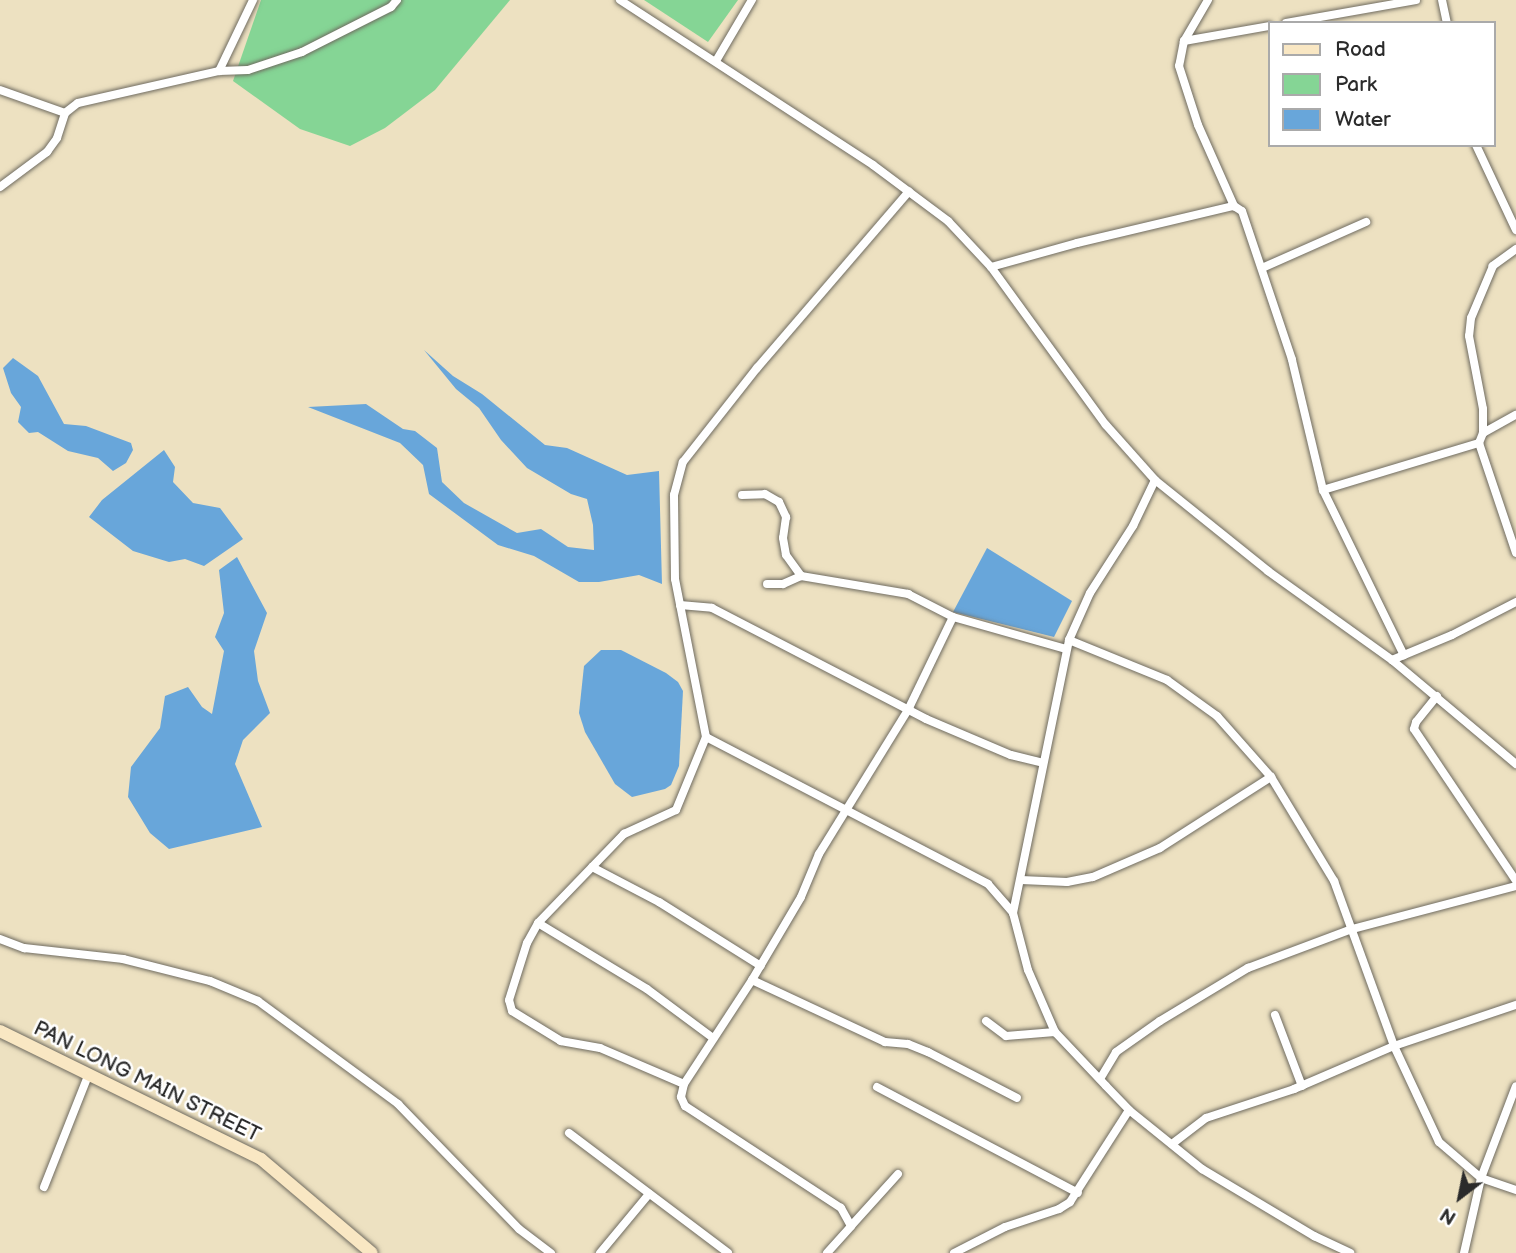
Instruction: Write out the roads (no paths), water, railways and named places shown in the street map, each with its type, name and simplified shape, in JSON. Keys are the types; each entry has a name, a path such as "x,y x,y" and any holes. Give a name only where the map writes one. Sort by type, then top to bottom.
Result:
{"street":[{"path":"219,71 253,0"},
{"path":"0,187 47,152 57,138 65,113 78,103 219,71 248,70 302,52 391,8 397,0"},
{"path":"621,0 909,191 947,222 990,267 1106,425 1155,480 1268,571 1392,660 1516,764"},
{"path":"716,61 752,0"},
{"path":"1208,0 1184,40 1179,66 1198,125 1234,206 1242,211 1262,268 1292,360 1323,490 1404,655"},
{"path":"1295,21 1373,4 1416,0"},
{"path":"1441,0 1446,21"},
{"path":"1184,40 1268,26"},
{"path":"0,90 65,113"},
{"path":"1477,147 1516,230"},
{"path":"684,1084 600,1048 561,1041 512,1011 509,1000 527,943 538,923 624,834 676,810 706,737 675,579 674,495 682,462 723,415 757,369 909,191"},
{"path":"990,267 1077,243 1234,206"},
{"path":"1262,268 1366,222"},
{"path":"1516,249 1493,266 1471,318 1469,336 1483,409 1483,433 1479,443 1516,553"},
{"path":"1483,433 1516,415"},
{"path":"1323,490 1479,443"},
{"path":"1013,913 1067,644 1090,593 1133,526 1155,480"},
{"path":"742,495 765,494 779,502 786,517 783,538 786,555 801,576"},
{"path":"767,584 783,584 801,576 908,594 953,617 1067,644 1167,680 1217,716 1271,777 1334,881 1394,1046 1439,1142 1480,1178 1516,1190"},
{"path":"1392,660 1452,635 1516,603"},
{"path":"680,606 712,608 909,708 1011,755 1042,764"},
{"path":"851,1226 841,1208 680,1102 684,1084 761,966 801,897 819,854 909,708 953,617"},
{"path":"1100,1079 1116,1052 1248,968 1352,929 1516,883 1414,729 1416,722 1437,696"},
{"path":"706,737 988,884 1013,913 1028,970 1055,1032 1129,1110 1202,1169 1314,1236 1350,1253"},
{"path":"1021,880 1067,883 1093,877 1160,848 1271,777"},
{"path":"592,867 659,902 761,966"},
{"path":"538,923 647,989 713,1038"},
{"path":"0,939 23,948 136,962 211,981 258,1001 398,1104 519,1229 551,1253"},
{"path":"752,980 885,1042 908,1044 928,1052 1017,1098"},
{"path":"1172,1144 1206,1118 1302,1086 1394,1046 1516,1006"},
{"path":"1275,1015 1302,1086"},
{"path":"986,1021 1006,1036 1055,1032"},
{"name":"PAN LONG MAIN STREET","path":"0,1031 261,1159 372,1253"},
{"path":"44,1187 88,1076"},
{"path":"1464,1253 1480,1178 1516,1086"},
{"path":"877,1087 1077,1193"},
{"path":"954,1253 1005,1227 1059,1209 1077,1193 1129,1110"},
{"path":"569,1133 729,1253"},
{"path":"827,1253 898,1174"},
{"path":"600,1253 649,1194"}],"water":[{"path":"424,350 453,376 482,394 545,445 567,448 627,475 659,471 662,584 639,575 599,582 579,582 534,556 498,545 429,494 423,465 400,443 308,407 366,404 403,429 415,431 437,448 442,482 464,503 517,533 541,529 568,547 594,550 593,525 587,499 571,494 527,468 501,440 479,408 456,389"},
{"path":"13,358 38,376 64,424 86,426 131,443 133,450 126,463 113,471 98,458 68,451 38,432 29,433 18,422 21,407 11,393 3,368"},
{"path":"164,450 175,467 173,482 193,503 220,508 243,539 204,566 185,559 169,562 133,551 89,517 102,500"},
{"path":"987,548 1072,601 1054,637 953,612"},
{"path":"237,557 267,613 254,651 258,681 270,713 243,740 235,764 262,827 169,849 150,833 128,797 131,767 160,728 165,696 188,687 202,707 212,714 224,651 215,637 224,613 219,570"},
{"path":"601,650 621,650 666,673 678,682 683,691 679,766 671,785 665,789 632,797 615,784 585,732 579,713 584,666"}]}
